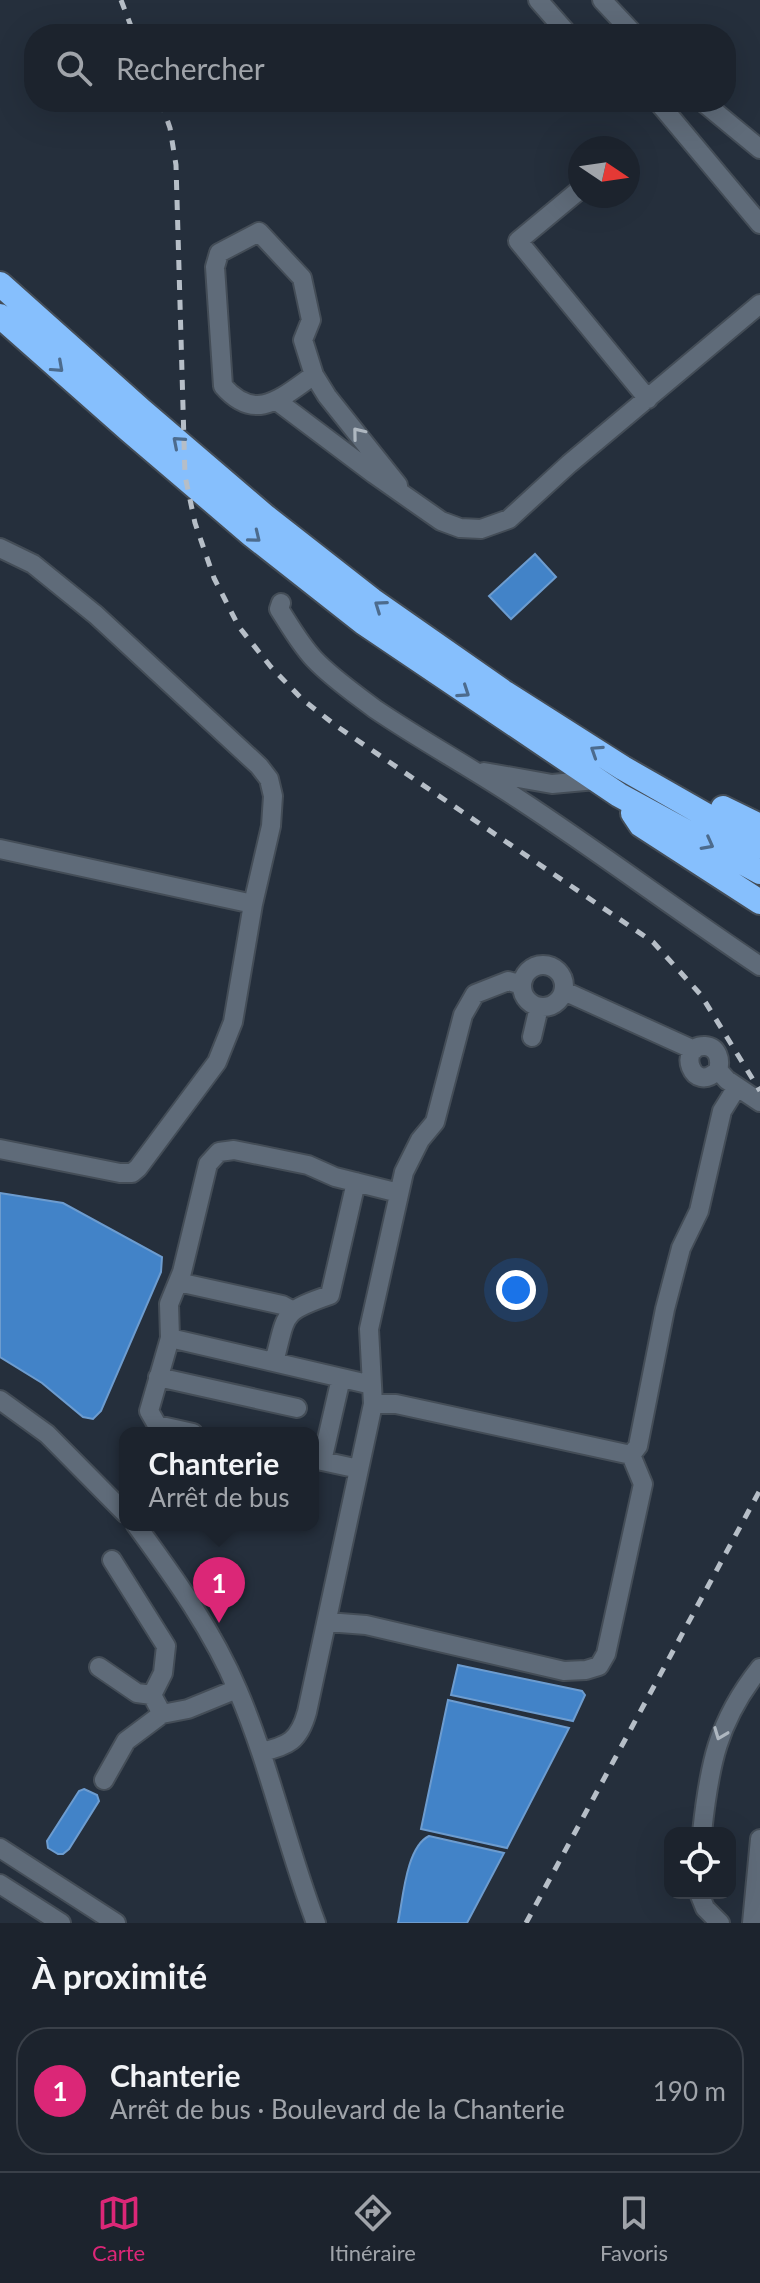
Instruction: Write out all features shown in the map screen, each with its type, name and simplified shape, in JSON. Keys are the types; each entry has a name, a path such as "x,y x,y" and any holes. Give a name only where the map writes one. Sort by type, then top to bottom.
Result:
{"highway":[{"path":"0,284 266,517 372,600 505,693 623,768 760,846"},
{"path":"0,316 241,525 364,623 619,795 760,872"},
{"path":"623,768 658,773 760,826"},
{"path":"619,795 641,825 760,902"}],"street":[{"path":"538,0 559,24"},
{"path":"602,0 625,24"},
{"path":"666,112 760,224"},
{"path":"715,112 760,149"},
{"path":"568,199 518,241 648,399"},
{"path":"314,375 277,401 253,406 235,399 223,386 215,267 219,253 259,232 302,278 311,320 303,340 314,375 327,396 406,495"},
{"path":"277,401 441,521 460,528 481,529 509,519 569,464 760,304"},
{"path":"0,548 33,564 96,615 259,766 269,779 273,796 271,826 253,904 233,1022 217,1062 138,1168 132,1173 120,1173 0,1149"},
{"path":"281,603 279,609 302,645 331,675 406,730 521,801 760,966"},
{"path":"475,771 552,784 596,780"},
{"path":"0,849 253,904"},
{"path":"551,966 564,981 564,991 559,1001 539,1007 530,1003 524,995 524,976 532,968 551,966"},
{"path":"261,1752 283,1747 301,1731 373,1404 369,1329 404,1172 420,1140 435,1122 463,1015 475,994 508,981 522,985"},
{"path":"564,991 694,1050 707,1046 714,1049 719,1055 718,1070 727,1080 760,1102"},
{"path":"532,1037 539,1007"},
{"path":"631,1455 638,1446 665,1309 681,1248 699,1211 722,1111 737,1087"},
{"path":"166,1427 157,1425 149,1411 170,1338 169,1304 178,1282 208,1164 219,1152 234,1150 308,1165 335,1177 399,1193"},
{"path":"274,1362 287,1316 301,1305 330,1295 356,1182"},
{"path":"178,1282 282,1305 293,1311"},
{"path":"170,1338 372,1385"},
{"path":"158,1377 297,1408"},
{"path":"319,1456 341,1378"},
{"path":"373,1404 396,1404 631,1455"},
{"path":"3,1406 47,1434 119,1507"},
{"path":"327,1622 366,1625 564,1671 599,1666 606,1654 643,1484 631,1455"},
{"path":"319,1460 359,1469"},
{"path":"140,1531 182,1589 237,1689 261,1752 299,1878 316,1923"},
{"path":"112,1560 166,1646 163,1673 152,1695"},
{"path":"99,1667 137,1693 152,1695"},
{"path":"703,1827 715,1747 727,1716 760,1668"},
{"path":"104,1780 126,1741 162,1714 188,1709 237,1689"},
{"path":"152,1695 162,1714"},
{"path":"752,1923 760,1839"},
{"path":"0,1848 116,1923"},
{"path":"0,1884 61,1923"},
{"path":"701,1899 705,1908 720,1923"}],"water":[{"path":"535,554 556,577 511,619 489,596"},
{"path":"0,1193 63,1203 162,1257 161,1272 101,1411 93,1419 83,1417 42,1383 0,1357"},
{"path":"458,1665 582,1691 585,1695 573,1721 451,1695"},
{"path":"448,1700 569,1728 507,1848 421,1829"},
{"path":"84,1789 97,1795 99,1801 69,1849 58,1854 48,1848 47,1841 79,1791"},
{"path":"429,1836 504,1853 467,1923 398,1923 410,1862 421,1842"}],"railway":[{"path":"121,0 130,24"},
{"path":"164,112 176,165 185,476 195,523 214,578 239,627 302,699 335,725 653,942 701,995 760,1091"},
{"path":"526,1923 760,1490"}],"place":[{"name":"Chanterie","path":"219,1623"}]}
